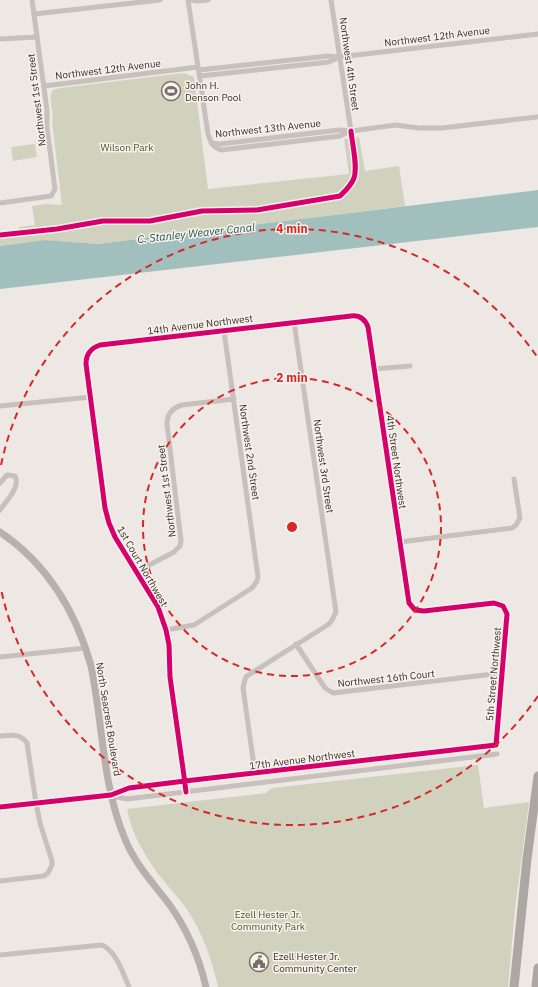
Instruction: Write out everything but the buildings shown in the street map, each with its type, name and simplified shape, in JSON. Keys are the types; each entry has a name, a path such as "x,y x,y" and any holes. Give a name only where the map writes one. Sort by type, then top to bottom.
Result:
{"highway":[{"path":"514,987 524,887 538,776"},
{"path":"536,987 538,968"}],"street":[{"name":"Northwest 1st Street","path":"0,203 51,196 56,189 47,128 47,110 32,0"},
{"path":"34,14 160,0"},
{"path":"188,0 208,134 211,143"},
{"path":"191,0 208,0"},
{"name":"Northwest 4th Street","path":"331,0 350,131"},
{"name":"Northwest 12th Avenue","path":"44,86 199,69 295,62 329,62 339,57 538,34"},
{"path":"0,39 37,37"},
{"name":"Northwest 12th Avenue","path":"200,76 295,62"},
{"name":"Northwest 13th Avenue","path":"211,143 220,144 396,125 418,128 442,128 537,117"},
{"name":"Northwest 13th Avenue","path":"211,143 215,148 221,150 340,136 350,131"},
{"path":"298,135 299,141"},
{"name":"14th Avenue Northwest","path":"91,397 86,360 90,352 96,346 294,322 351,316 360,317"},
{"name":"4th Street Northwest","path":"360,317 368,327 408,599 415,610 424,611 494,603 503,606"},
{"name":"Northwest 3rd Street","path":"294,322 336,612 329,624 296,644"},
{"name":"Northwest 2nd Street","path":"166,630 194,625 252,588 258,576 224,331"},
{"path":"374,369 410,366"},
{"path":"0,406 91,397"},
{"name":"1st Court Northwest","path":"91,397 105,508 115,537 158,607 166,630 169,645 170,677 186,792"},
{"name":"Northwest 1st Street","path":"136,572 174,552 180,546 181,541 167,424 168,415 173,409 182,405 234,399"},
{"path":"0,483 6,476 15,476 17,479 15,487 0,510"},
{"path":"400,542 512,528 516,525 520,518 514,479"},
{"name":"North Seacrest Boulevard","path":"0,532 20,547 48,577 70,611 86,648 95,684 111,796 119,825 142,871 168,903 186,932 198,959 206,987"},
{"name":"5th Street Northwest","path":"496,745 508,619 506,610 503,606"},
{"path":"256,773 243,683 247,676 296,644"},
{"name":"Northwest 16th Court","path":"296,644 325,688 333,693 502,673"},
{"path":"0,657 86,648"},
{"path":"0,736 12,734 21,736 27,743 40,823 52,861 52,866 48,873 39,877 0,881"},
{"name":"17th Avenue Northwest","path":"111,796 129,788 496,745"},
{"name":"17th Avenue Northwest","path":"111,796 126,799 497,754"},
{"path":"0,807 111,796"},
{"path":"0,955 102,945 109,950 115,958 128,987"}],"green space":[{"name":"Wilson Park","path":"184,73 194,77 208,189 349,174 344,139 359,137 365,171 399,166 405,206 98,244 45,240 0,246 0,232 35,225 32,206 46,204 62,205 52,122 53,114 51,93 53,90"},
{"path":"35,144 37,157 13,161 11,147"},
{"name":"Ezell Hester Jr. Community Park","path":"478,765 484,808 529,802 515,909 508,987 218,987 203,938 188,911 159,875 144,852 135,835 127,809 266,793 272,788"}],"water":[{"name":"C. Stanley Weaver Canal","path":"538,190 538,227 0,289 0,246 45,240 98,244"}],"cycle path":[{"path":"0,235 57,229 103,221 150,221 202,211 257,210 340,196 348,188 354,178 355,173 351,131"},
{"path":"0,807 111,795 129,788 185,781 496,745 507,614 503,606 494,603 424,611 415,610 409,603 368,327 364,320 360,317 351,316 100,345 88,354 86,364 105,508 115,537 158,607 166,630 169,645 170,677 184,776 186,792"}],"place":[{"name":"John H. Denson Pool","path":"171,91"},
{"name":"Ezell Hester Jr. Community Center","path":"259,962"}]}
